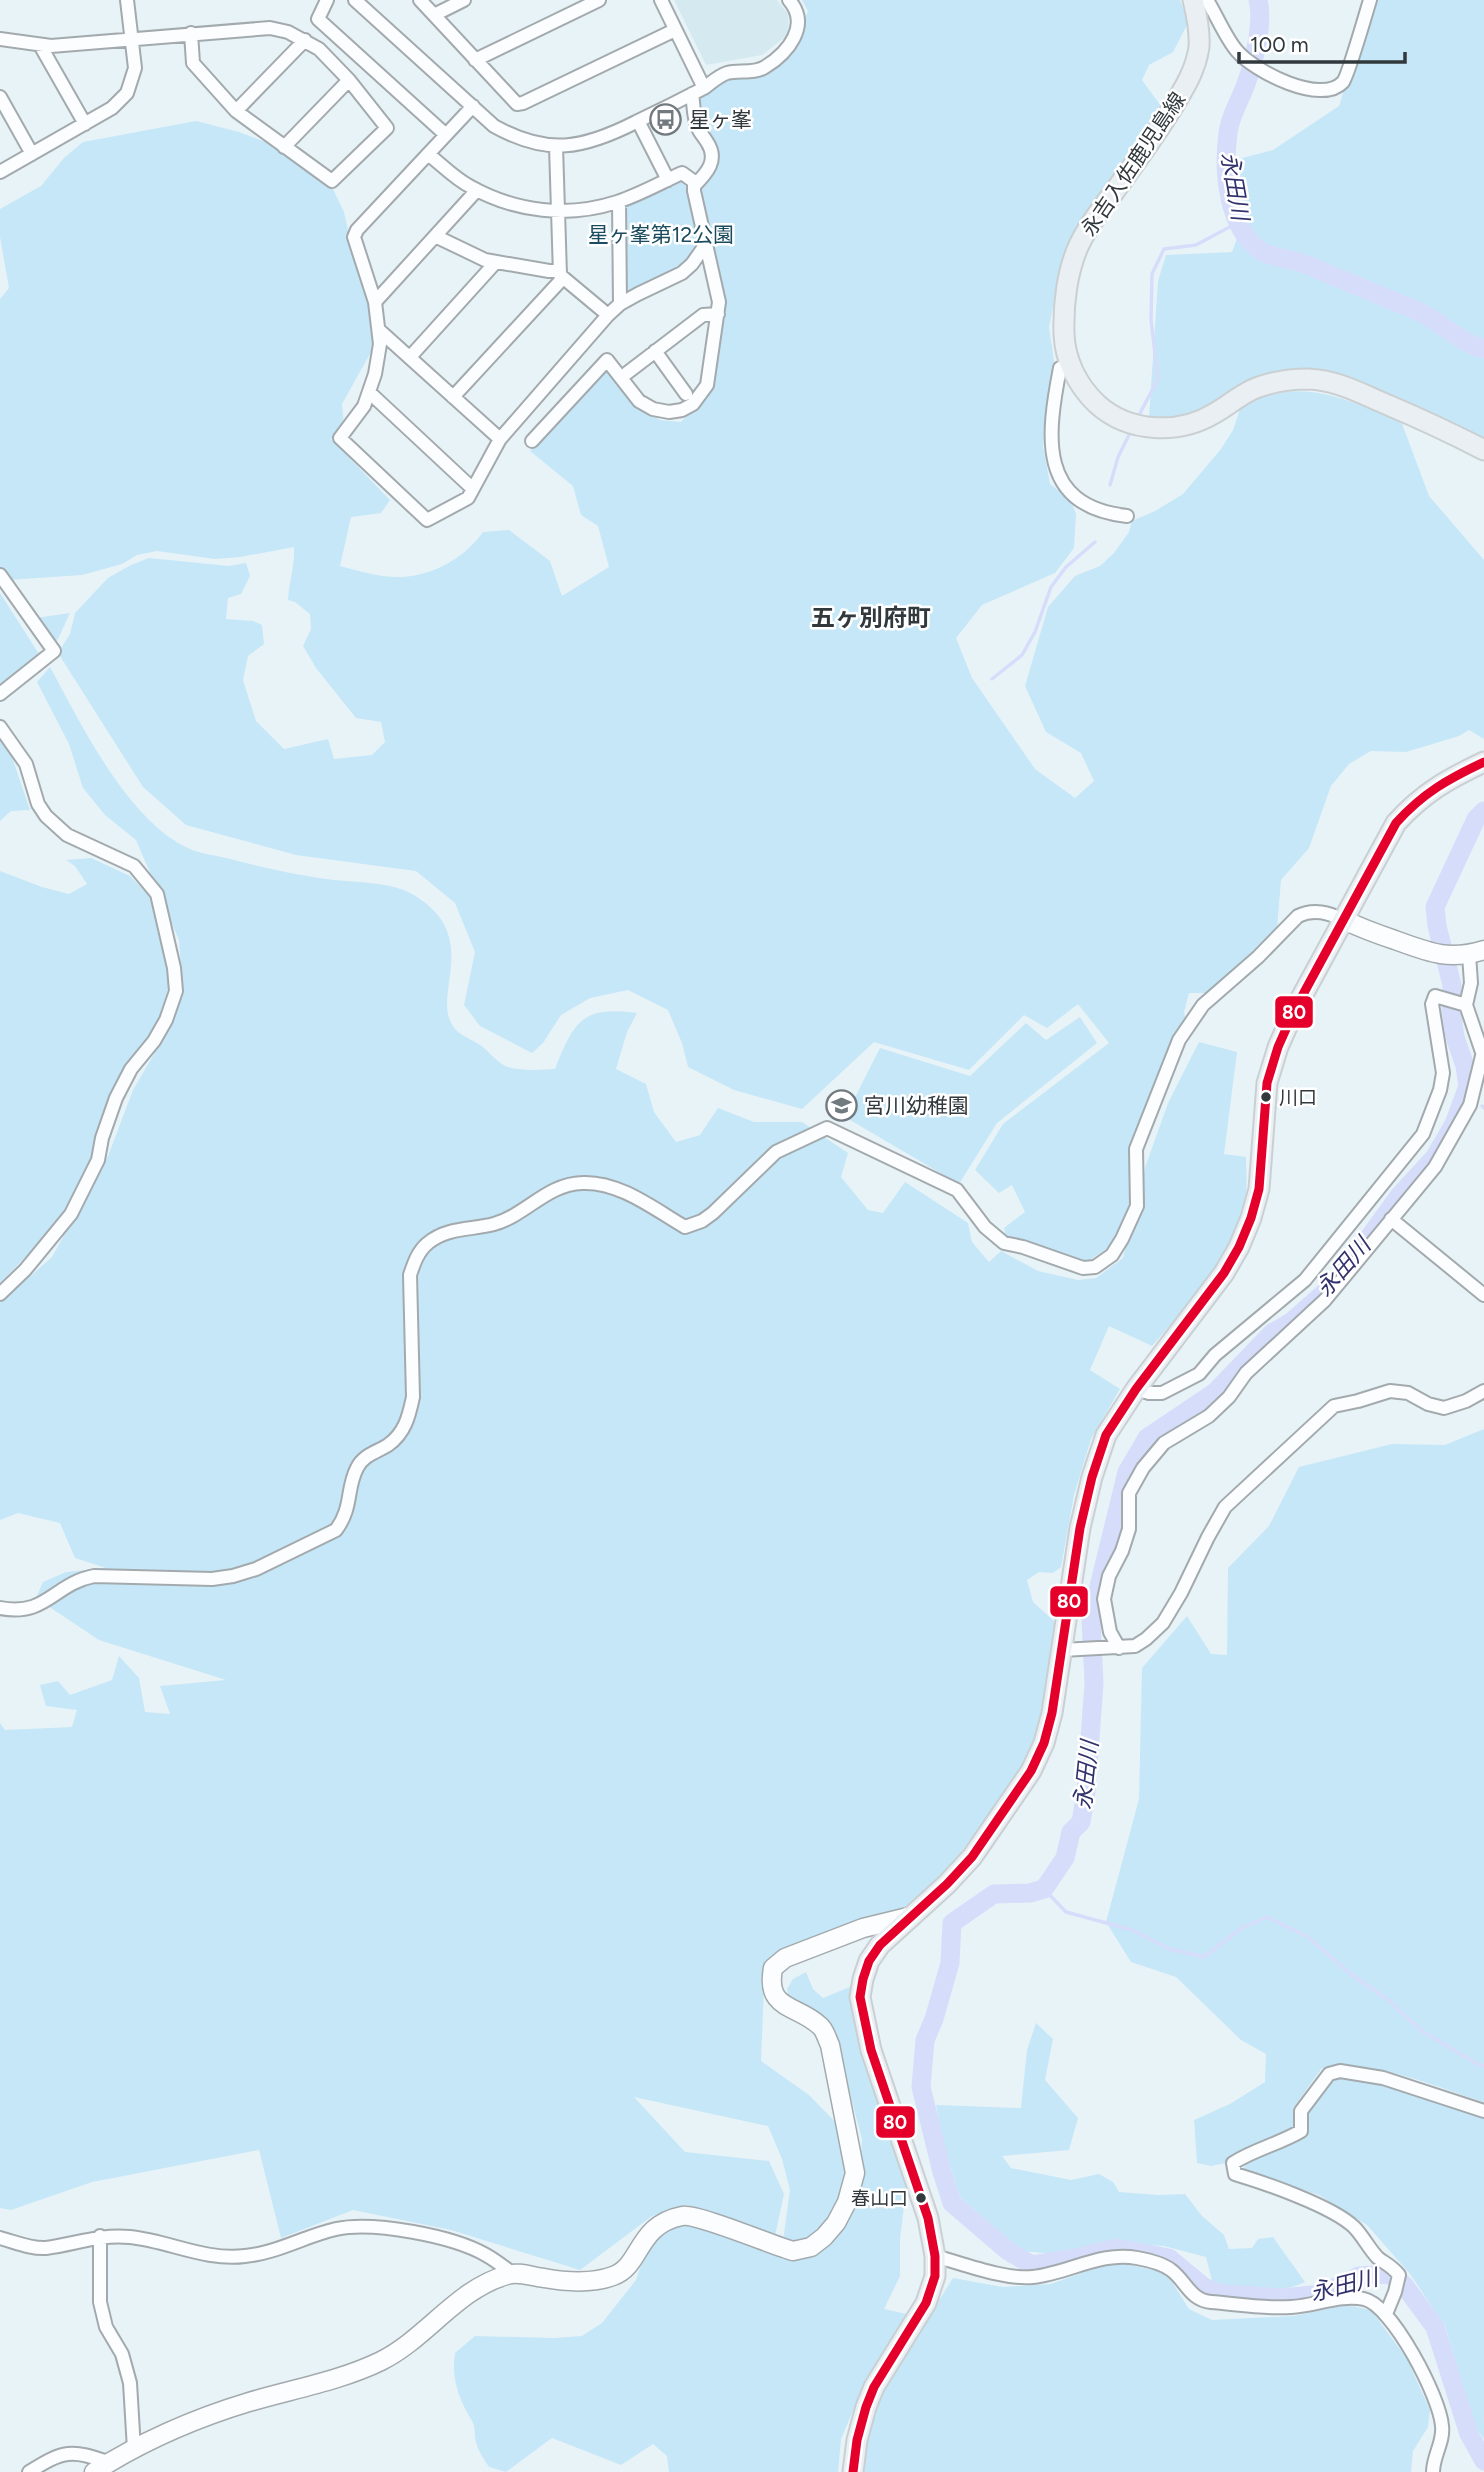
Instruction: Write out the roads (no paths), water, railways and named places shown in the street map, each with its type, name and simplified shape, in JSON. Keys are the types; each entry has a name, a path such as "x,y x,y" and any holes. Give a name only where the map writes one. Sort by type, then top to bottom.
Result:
{"main road":[{"name":"永吉入佐鹿児島線","path":"1193,0 1198,19 1199,49 1187,84 1160,128 1091,224 1072,263 1063,329 1065,348 1072,370 1085,392 1101,407 1136,425 1168,428 1183,426 1214,414 1245,393 1278,382 1307,379 1327,381 1446,430 1484,450"},
{"path":"852,2472 856,2440 874,2387 926,2303 935,2276 935,2256 928,2218 871,2050 860,1997 869,1961 880,1945 908,1917 964,1867 1031,1771 1044,1743 1068,1650 1072,1573 1092,1478 1106,1436 1136,1389 1224,1273 1240,1247 1259,1189 1267,1083 1278,1047 1294,1011 1396,823 1435,787 1484,762"}],"street":[{"path":"0,172 112,108 127,93 135,68 127,0"},
{"path":"327,0 318,19 446,135"},
{"path":"355,0 494,126 535,144 556,146 582,144 605,137 698,91 718,77 730,72 764,68 791,46 799,19 789,0"},
{"path":"420,0 517,104 675,30"},
{"path":"434,15 464,0"},
{"path":"475,60 599,0"},
{"path":"532,441 607,360 639,401 653,409 669,412 682,410 693,404 707,385 719,302 694,191 696,183 706,174 712,162 712,155 698,129 698,91 661,0"},
{"path":"1207,0 1237,51 1258,68 1317,91 1329,90 1344,81 1370,0"},
{"path":"0,39 40,45 191,33 270,28 305,40 329,58 387,128 332,181 236,111 193,63 191,33"},
{"path":"236,111 305,40"},
{"path":"40,45 85,124"},
{"path":"284,147 349,80"},
{"path":"0,97 32,154"},
{"path":"473,106 354,237 376,302 379,359 364,406 341,438 427,520 468,498 500,439 608,315 620,304 682,273 706,244"},
{"path":"638,121 668,180"},
{"path":"453,397 562,274 556,146"},
{"path":"428,154 453,175 477,190 536,210 581,211 619,202 682,173 696,183"},
{"path":"376,302 477,190"},
{"path":"619,202 620,304"},
{"path":"435,236 485,260 562,274 608,315"},
{"path":"410,357 496,262"},
{"path":"627,373 703,314 718,314"},
{"path":"379,330 500,439"},
{"path":"655,351 687,394"},
{"path":"1072,370 1060,368 1056,385 1051,418 1054,465 1062,482 1080,500 1105,513 1127,516"},
{"path":"369,392 473,489"},
{"path":"0,575 54,651 0,694"},
{"path":"0,727 26,764 38,804 46,816 68,835 134,866 157,894 174,968 176,991 166,1020 154,1041 131,1069 116,1098 102,1138 98,1160 71,1214 25,1270 0,1294"},
{"path":"0,1608 15,1611 34,1608 79,1579 94,1576 212,1580 233,1576 257,1569 336,1530 348,1508 356,1468 365,1457 389,1444 402,1432 409,1416 413,1397 410,1275 425,1244 441,1234 493,1224 511,1217 552,1190 581,1182 607,1185 685,1227 702,1221 713,1213 776,1152 827,1128 957,1190 985,1227 1004,1243 1083,1268 1095,1267 1112,1255 1137,1206 1136,1149 1179,1040 1203,1005 1258,957 1298,916 1323,912 1418,949 1468,953 1471,983 1462,1004 1483,1057 1470,1105 1434,1167 1325,1300 1246,1373 1229,1397 1209,1416 1164,1443 1143,1468 1129,1493 1129,1529 1109,1576 1104,1599 1115,1648"},
{"path":"1136,1389 1162,1393 1199,1374 1215,1355 1305,1280 1423,1133 1440,1090 1443,1073 1432,1004 1435,996 1462,1004"},
{"path":"1391,1219 1484,1295"},
{"path":"1068,1650 1135,1646 1163,1623 1225,1507 1334,1406 1390,1391 1408,1393 1428,1404 1444,1408 1466,1401 1484,1391"},
{"path":"0,2238 25,2246 44,2248 100,2236 132,2237 226,2258 274,2251 338,2228 382,2227 468,2246 487,2255 512,2273 556,2280 588,2281 615,2276 625,2269 652,2229 662,2221 685,2215 793,2250 811,2247 836,2223 847,2202 855,2173 830,2045 822,2027 774,1996 770,1983 773,1968 785,1958 863,1928 908,1917"},
{"path":"1386,2314 1399,2275 1392,2265 1379,2258 1354,2227 1336,2214 1235,2174 1233,2164 1249,2153 1287,2140 1301,2131 1301,2111 1329,2074 1340,2071 1383,2078 1484,2111"},
{"path":"100,2236 100,2302 106,2327 122,2354 130,2383 134,2449"},
{"path":"935,2256 1018,2278 1049,2274 1118,2255 1160,2264 1172,2270 1191,2294 1206,2301 1287,2308 1355,2298 1376,2303 1386,2314 1427,2381 1440,2410 1442,2437 1433,2459 1433,2472"},
{"path":"94,2472 134,2449 176,2430 245,2404 358,2371 384,2359 417,2336 474,2289 512,2273"},
{"path":"29,2472 52,2458 69,2453 80,2452 110,2462"}],"waterway":[{"name":"永田川","path":"1258,0 1260,19 1255,53 1228,133 1227,181 1234,214 1241,228 1250,241 1265,253 1302,263 1415,310 1466,342 1484,349"},
{"path":"1137,419 1158,379 1151,320 1152,274 1164,249 1196,245 1237,223"},
{"path":"1110,485 1118,457 1132,429"},
{"path":"992,679 1022,655 1035,632 1051,587 1066,567 1095,542"},
{"name":"永田川","path":"1484,811 1476,819 1435,907 1452,985 1451,1010 1455,1037 1465,1066 1468,1086 1454,1124 1434,1158 1399,1196 1346,1269 1325,1292 1291,1322 1272,1333 1214,1393 1147,1438 1127,1472 1091,1619 1094,1684 1086,1792 1081,1822 1071,1832 1065,1858 1044,1889 1030,1893 994,1894 952,1923 950,1963 925,2040 921,2087 952,2203 1008,2251 1032,2265 1116,2248 1169,2258 1204,2287 1222,2294 1282,2298 1322,2294 1359,2276 1389,2274 1404,2285 1435,2327 1469,2434 1484,2461"},
{"path":"1044,1889 1066,1912 1132,1930 1169,1949 1204,1957 1243,1927 1267,1917 1308,1937 1352,1975 1388,2000 1422,2031 1484,2066"}],"place":[{"name":"星ヶ峯","path":"666,119"},
{"name":"川口","path":"1266,1097"},
{"name":"宮川幼稚園","path":"841,1105"},
{"name":"春山口","path":"921,2198"}],"district":[{"name":"五ヶ別府町","path":"871,617"}],"park label":[{"name":"星ヶ峯第12公園","path":"661,234"}]}
